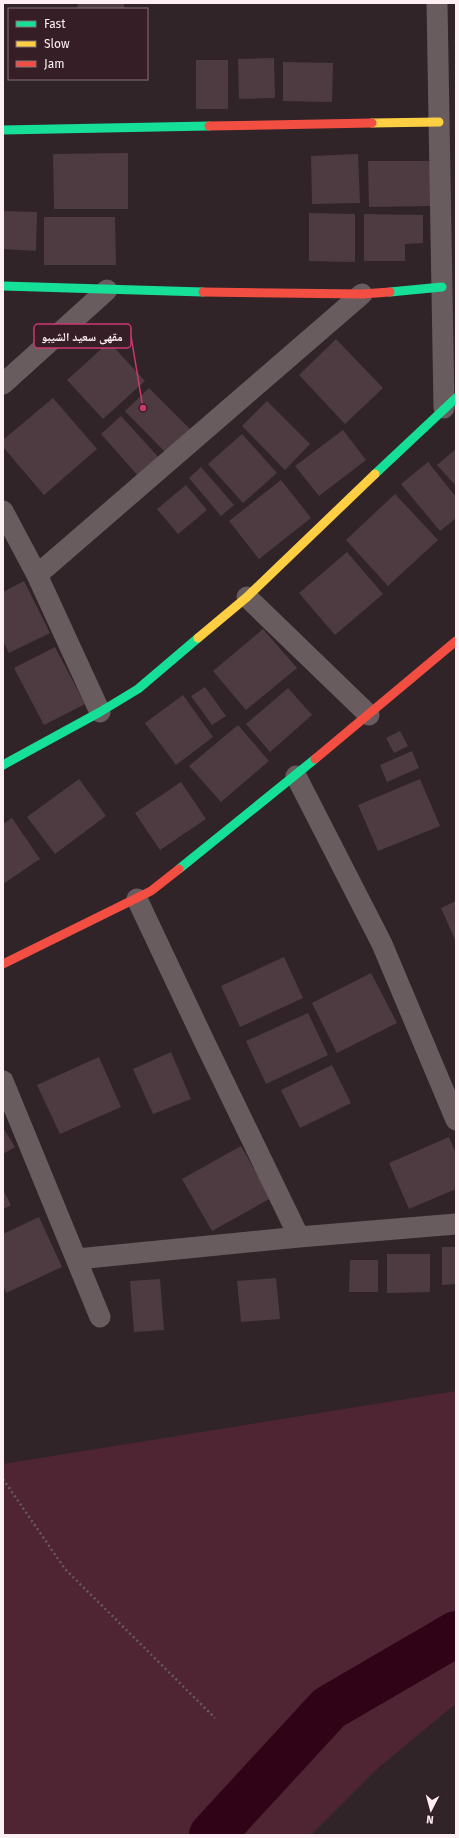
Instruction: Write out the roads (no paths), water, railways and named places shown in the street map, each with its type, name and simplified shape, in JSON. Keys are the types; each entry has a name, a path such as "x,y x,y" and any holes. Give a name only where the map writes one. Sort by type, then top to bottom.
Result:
{"street":[{"path":"3,765 100,712 138,689 247,597 336,510 450,403 442,287 437,3"},
{"path":"3,130 439,122"},
{"path":"3,286 107,290 362,294 442,287"},
{"path":"3,384 107,290"},
{"path":"37,576 362,294"},
{"path":"3,511 37,576 100,712"},
{"path":"247,597 369,715"},
{"path":"3,964 151,891 296,776 455,644"},
{"path":"296,776 382,944 456,1120"},
{"path":"137,898 299,1237"},
{"path":"3,1081 100,1317"},
{"path":"77,1260 299,1237 456,1224"}],"waterway":[{"path":"212,1835 329,1708 456,1634"}],"place":[{"name":"مقهى سعيد الشيبو","path":"143,408"}]}
